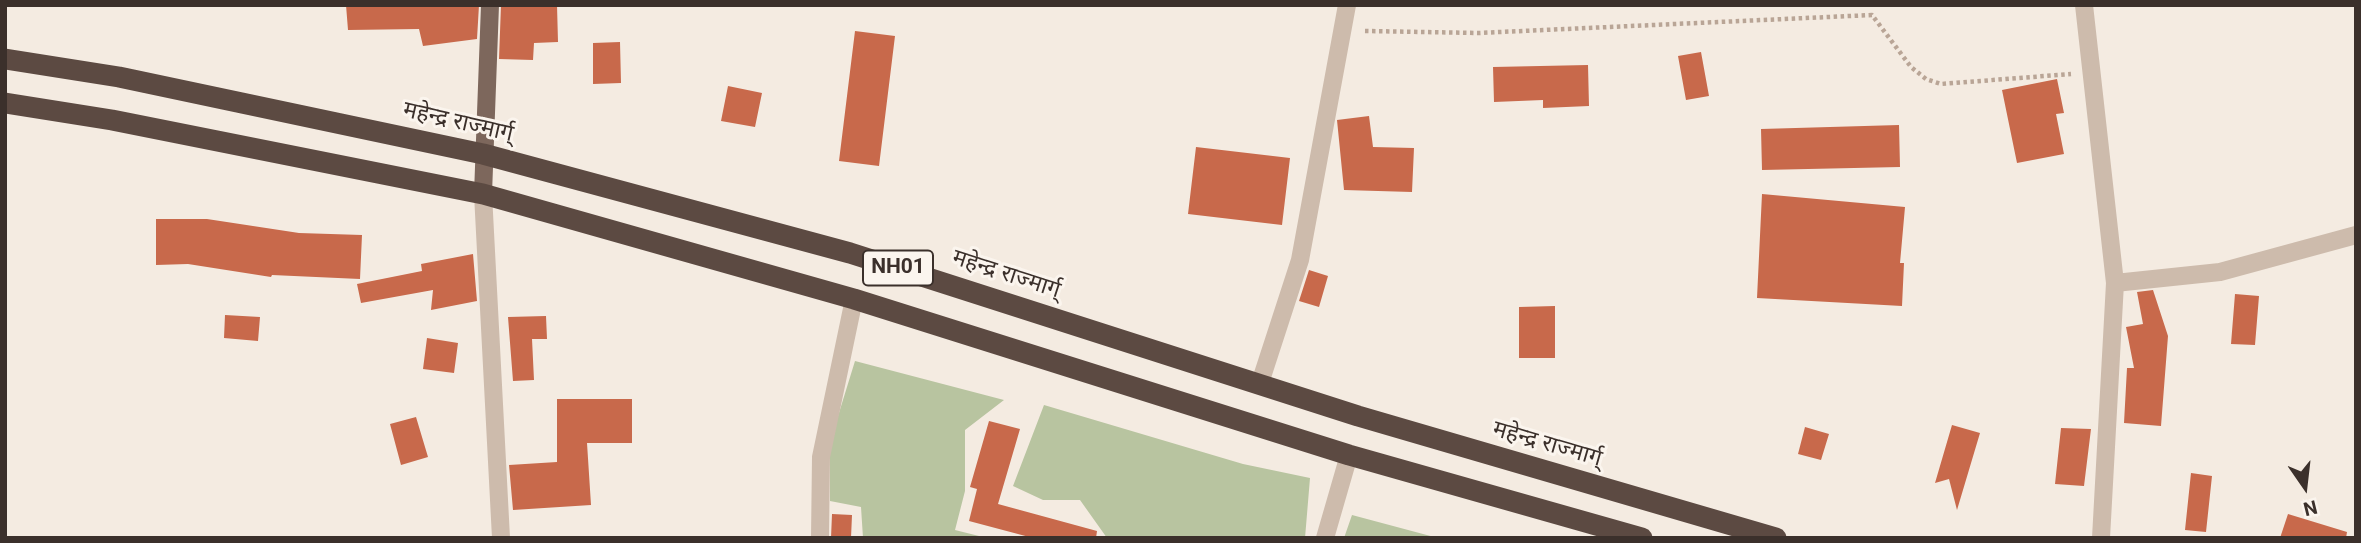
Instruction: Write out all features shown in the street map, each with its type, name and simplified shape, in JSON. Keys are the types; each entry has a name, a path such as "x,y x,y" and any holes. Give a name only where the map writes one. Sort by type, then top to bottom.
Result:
{"highway":[{"name":"महेन्द्र राज्मार्ग्","path":"5,59 119,76 483,154 850,253 1371,420 1776,538"},
{"name":"NH01","path":"5,103 112,120 484,194 854,299 1603,533 1642,538"}],"main road":[{"path":"484,194 483,154 490,5"}],"street":[{"path":"1260,383 1300,260 1347,5"},
{"path":"2084,5 2115,283 2101,538"},
{"path":"484,194 501,538"},
{"path":"2115,283 2220,272 2356,234"},
{"path":"820,538 821,457 854,299"},
{"path":"1325,538 1349,455"}],"path":[{"path":"1343,31 1478,33 1872,15 1911,66 1926,79 1941,83 2091,73"}],"green space":[{"path":"855,361 1004,400 965,430 965,491 955,530 987,538 863,538 861,507 830,501 830,442"},
{"path":"1044,405 1243,464 1310,478 1305,538 1107,538 1080,500 1043,500 1013,486"},
{"path":"1352,515 1438,538 1344,538"}],"building":[{"path":"346,5 479,5 477,39 423,46 419,29 348,30"},
{"path":"501,5 557,5 558,42 534,43 533,60 499,59"},
{"path":"855,31 895,36 879,166 839,161"},
{"path":"620,42 621,83 593,84 593,43"},
{"path":"1701,52 1709,96 1686,100 1678,56"},
{"path":"1588,65 1589,106 1543,108 1543,100 1494,102 1493,67"},
{"path":"2057,79 2064,113 2056,114 2064,154 2017,163 2002,90"},
{"path":"728,86 762,93 755,127 721,121"},
{"path":"1369,116 1373,147 1414,148 1412,192 1344,190 1337,120"},
{"path":"1899,125 1900,167 1762,170 1761,129"},
{"path":"1196,147 1290,158 1282,225 1188,214"},
{"path":"1762,194 1905,207 1900,263 1904,263 1902,306 1757,298"},
{"path":"156,219 207,219 299,233 362,235 360,279 271,277 188,264 156,265"},
{"path":"473,254 477,301 431,310 433,290 361,303 357,284 422,271 421,264"},
{"path":"1309,270 1328,276 1319,307 1299,301"},
{"path":"2153,290 2168,336 2161,426 2124,423 2127,368 2134,368 2126,327 2143,324 2137,292"},
{"path":"2235,294 2259,296 2255,345 2231,344"},
{"path":"1555,306 1555,358 1519,358 1519,307"},
{"path":"225,315 260,317 258,341 224,338"},
{"path":"546,316 547,339 532,339 534,380 513,381 508,317"},
{"path":"427,338 458,343 454,373 423,369"},
{"path":"557,399 632,399 632,443 587,443 591,505 513,510 509,465 557,462"},
{"path":"416,417 428,457 401,465 390,424"},
{"path":"989,421 1020,429 998,504 1097,531 1096,538 1033,538 969,521 977,489 970,487"},
{"path":"1952,425 1980,433 1957,510 1949,479 1935,483"},
{"path":"1805,427 1829,434 1821,460 1798,454"},
{"path":"2061,428 2091,429 2084,486 2055,484"},
{"path":"2191,473 2212,476 2206,532 2185,530"},
{"path":"832,514 852,515 851,538 831,538"},
{"path":"2288,514 2347,532 2346,538 2280,538"}]}
